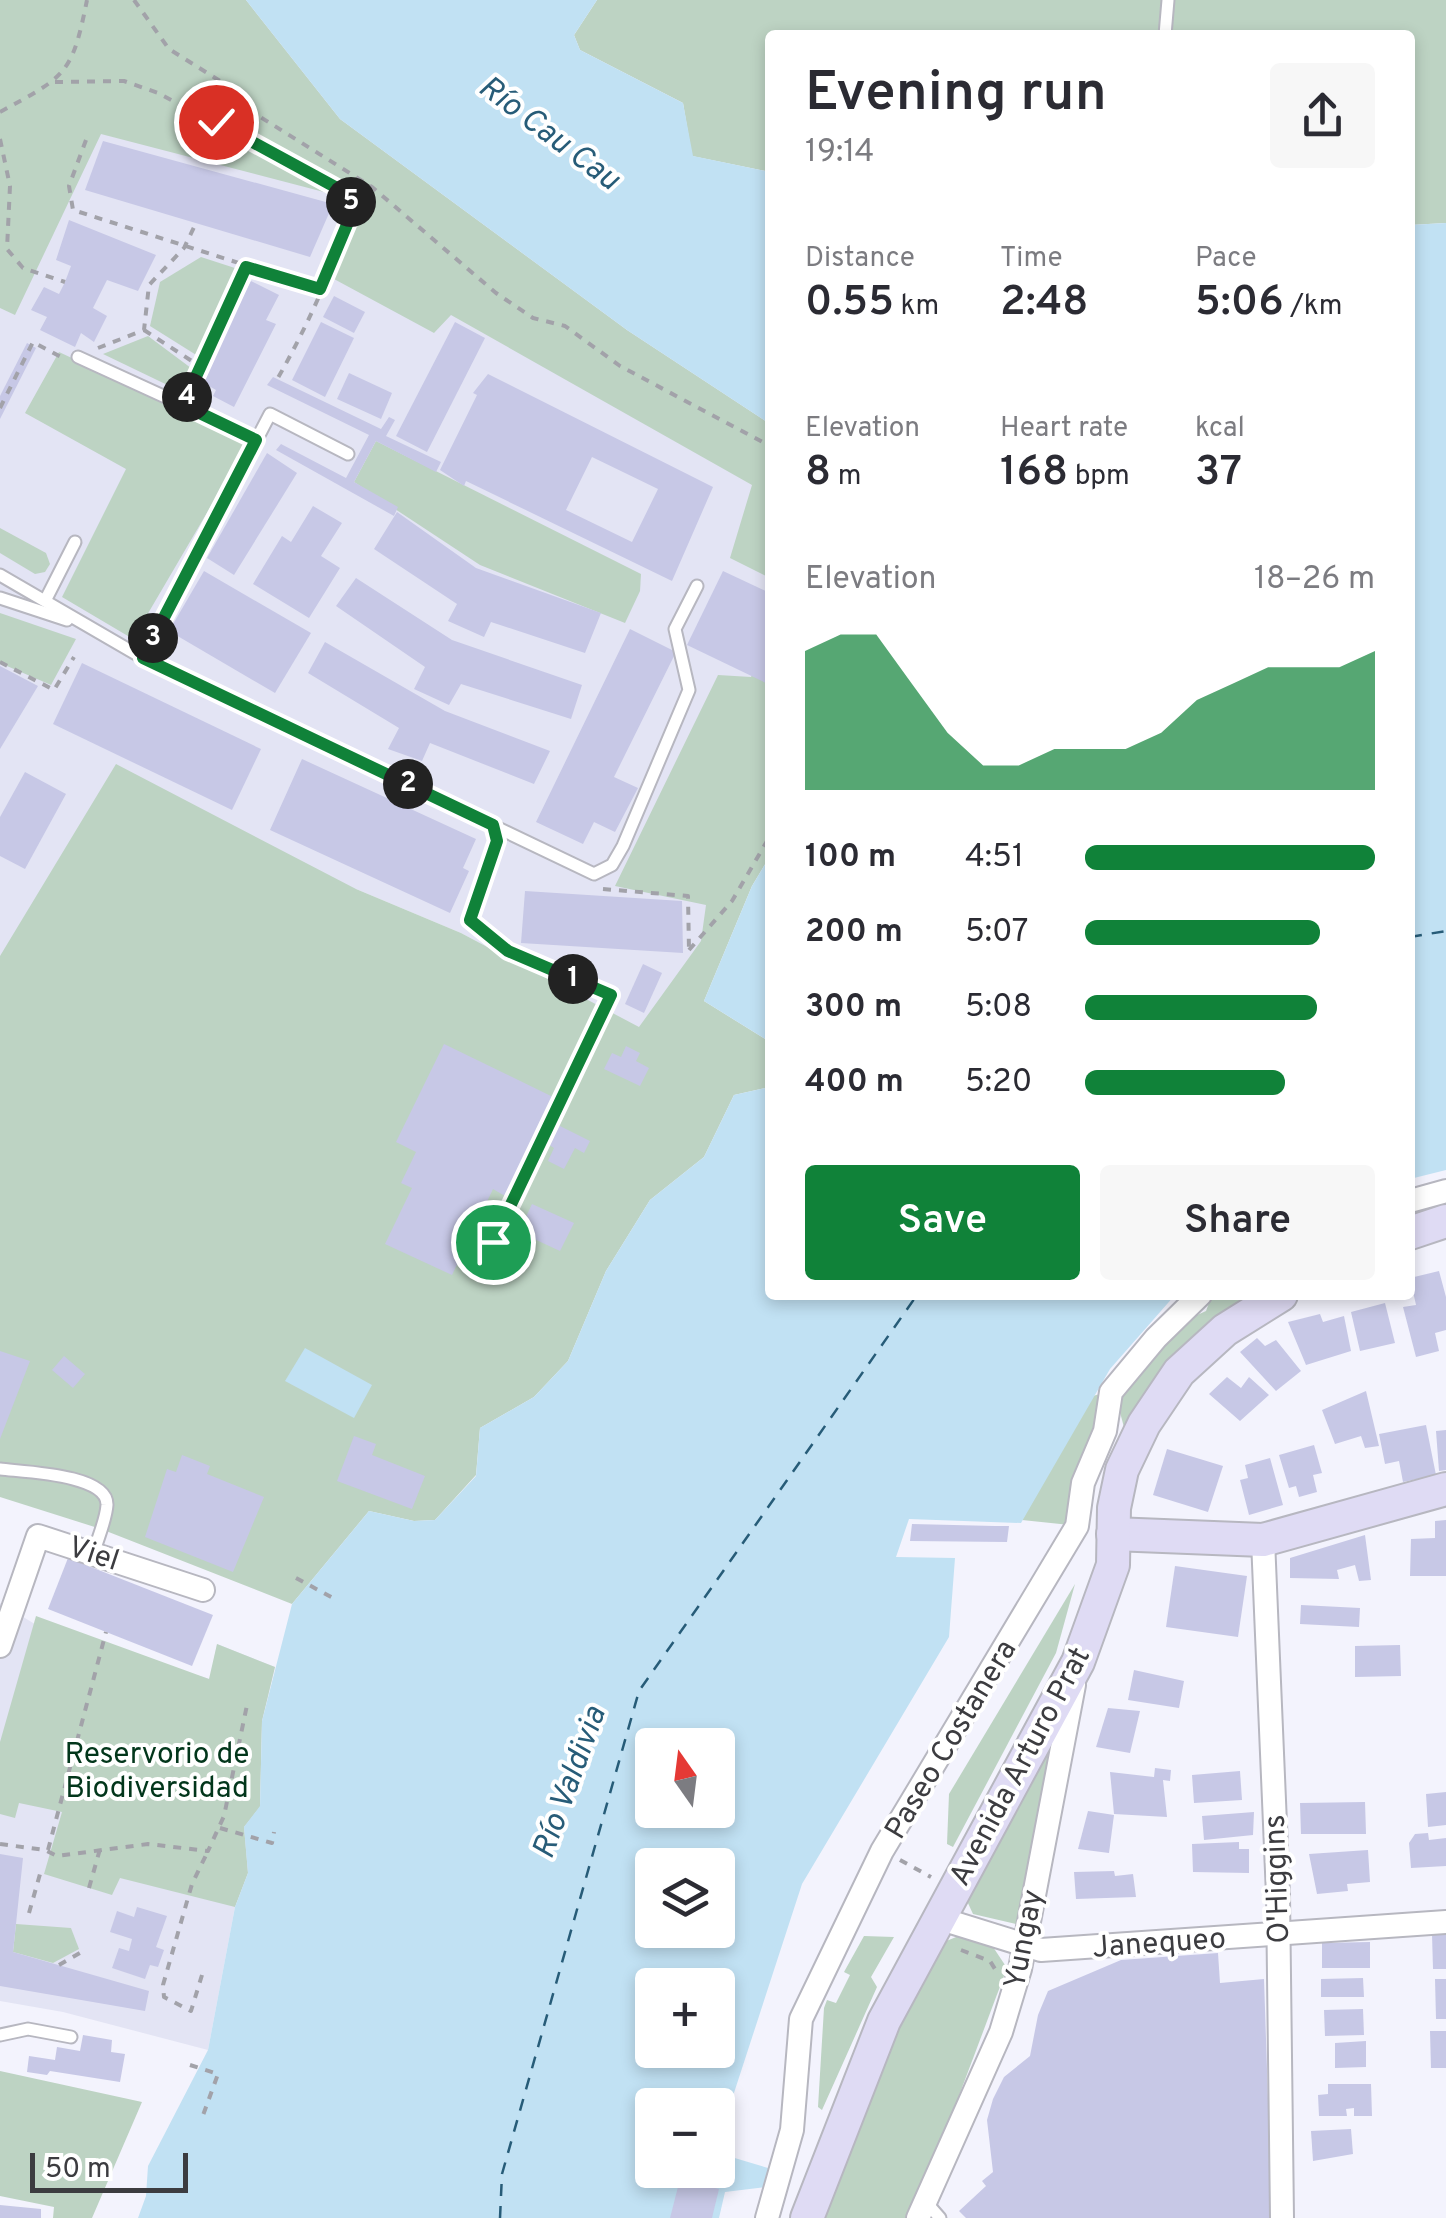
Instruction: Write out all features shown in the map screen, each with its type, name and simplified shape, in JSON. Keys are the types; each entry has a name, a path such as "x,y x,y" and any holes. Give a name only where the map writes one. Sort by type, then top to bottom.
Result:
{"main road":[{"path":"1415,1231 1446,1222"},
{"name":"Avenida Arturo Prat","path":"807,2218 884,2021 1078,1662 1113,1564 1122,1470 1144,1424 1179,1372 1225,1330 1273,1300"},
{"path":"1114,1534 1263,1540 1446,1489"}],"street":[{"path":"1415,1199 1446,1192"},
{"name":"Paseo Costanera","path":"767,2218 792,2130 801,2019 882,1851 1078,1526 1083,1484 1105,1432 1111,1392 1156,1338 1195,1300"},
{"name":"Viel","path":"0,1646 38,1536 203,1590"},
{"name":"O'Higgins","path":"1263,1540 1278,1935 1282,2218"},
{"name":"Yungay","path":"928,2214 1001,2032 1024,1948 1078,1662"},
{"name":"Janequeo","path":"938,1918 1024,1948 1446,1922"}],"lane":[{"path":"1165,30 1168,0"},
{"path":"78,356 256,440"},
{"path":"143,658 270,414 348,454"},
{"path":"46,599 75,542"},
{"path":"0,575 143,658 594,874 612,864 623,846 690,690 675,630 697,586"},
{"path":"0,598 79,623"},
{"path":"0,1469 82,1480 102,1490 108,1502 94,1552"},
{"path":"0,2035 28,2028 72,2037"}],"path":[{"path":"0,112 55,82 75,57 87,0"},
{"path":"134,0 170,49 228,86 254,113 372,187 396,212 420,224 496,293 533,318 565,326 620,366 765,443"},
{"path":"55,82 124,81 158,93 348,194 354,208 307,326 275,383"},
{"path":"0,139 10,186 7,248 24,268 65,282"},
{"path":"86,140 69,186 73,210 320,289"},
{"path":"144,330 149,285 184,248 196,223"},
{"path":"183,405 246,267"},
{"path":"0,408 33,342 64,358 144,330"},
{"path":"144,330 202,367"},
{"path":"0,662 54,690 74,656"},
{"path":"493,825 497,841 470,920 508,951 611,995 493,1242"},
{"path":"603,890 688,896 689,950 732,900 765,844"},
{"path":"296,1578 333,1598"},
{"path":"48,1850 106,1632"},
{"path":"202,1975 191,2011 164,1997 163,1985 183,1914 219,1828 247,1705"},
{"path":"219,1828 272,1842 274,1832"},
{"path":"0,1844 48,1850 57,1856 148,1844 208,1851"},
{"path":"89,1888 100,1848"},
{"path":"882,1851 955,1889"},
{"path":"29,1913 40,1874"},
{"path":"59,1965 85,1950"},
{"path":"190,2065 218,2074 202,2118"}],"shaded area":[{"path":"0,0 246,0 340,119 627,330 765,421 765,863 639,1028 461,933 356,889 0,956"},
{"name":"Reservorio de Biodiversidad","path":"0,1603 48,1632 210,1679 217,1644 275,1667 262,1721 248,1873 235,1907 208,2050 63,2012 0,2001"}],"green space":[{"path":"0,0 246,0 340,119 627,330 765,421 765,576 730,558 752,485 451,315 434,333 334,279 355,227 343,197 101,134 15,315 0,308"},
{"path":"597,0 1446,0 1446,223 1415,225 1415,30 765,30 765,171 692,156 683,103 580,50 574,35"},
{"path":"201,257 241,270 201,358 150,326 160,282"},
{"path":"148,336 195,371 184,393 103,354"},
{"path":"59,352 249,441 133,639 62,597 126,469 25,413"},
{"path":"376,441 641,574 640,591 625,623 480,565 354,482"},
{"path":"0,528 46,553 50,564 45,572 35,574 0,553"},
{"path":"0,613 76,639 51,685 0,663"},
{"path":"765,646 765,864 752,886 704,1001 765,1039 765,1088 734,1095 704,1157 650,1200 606,1271 568,1361 534,1397 480,1428 476,1475 435,1520 414,1521 369,1511 292,1604 101,1529 0,1497 0,956 116,764 356,889 461,933 639,1027 701,941 706,905 615,886 718,675 751,677"},
{"path":"1210,1300 1250,1300 1126,1435 1116,1397 1184,1321 1206,1311"},
{"path":"1103,1393 1070,1525 1022,1520 1093,1396"},
{"path":"1075,1584 1056,1653 953,1847 947,1844 949,1794"},
{"name":"Reservorio de Biodiversidad","path":"36,1616 209,1679 217,1644 275,1667 262,1721 260,1807 244,1827 248,1873 235,1907 120,1878 112,1895 44,1874 62,1812 19,1803 15,1818 0,1814 0,1742"},
{"path":"1052,1749 1055,1756 1016,1924 973,1914 967,1901 1044,1750"},
{"path":"16,1924 71,1928 79,1949 53,1963 13,1952"},
{"path":"961,1935 993,1947 1007,1968 913,2218 819,2218 876,2067 939,1944"},
{"path":"864,1936 894,1937 871,1977 877,1987 822,2110 818,2107 824,2008 827,2000 836,2003 850,1975 844,1972"},
{"path":"0,2071 142,2102 92,2218 53,2218 54,2207 0,2196"}],"water":[{"name":"Río Cau Cau","path":"246,0 597,0 574,35 580,50 683,103 693,156 765,171 765,421 627,330 340,119"},
{"path":"1446,223 1446,1170 1415,1178 1415,225"},
{"path":"765,864 765,1039 704,1001 752,886"},
{"name":"Río Valdivia","path":"765,1088 765,1300 1171,1300 1110,1369 1021,1523 909,1519 896,1557 955,1558 949,1637 802,1884 735,2090 635,2088 635,2188 735,2188 735,2158 768,2168 758,2218 138,2218 146,2196 148,2166 208,2050 235,1907 248,1873 244,1827 260,1806 262,1721 292,1604 369,1511 414,1521 435,1520 476,1476 480,1428 534,1397 568,1361 606,1271 650,1200 704,1157 734,1095"},
{"path":"305,1348 372,1385 354,1418 285,1381"}],"pier":[{"path":"766,2187 758,2218 719,2218 725,2192"}],"building":[{"path":"103,141 333,204 310,257 85,190"},
{"path":"69,220 156,255 138,291 107,280 93,308 107,316 94,342 81,333 75,347 40,330 47,317 31,310 44,287 59,294 65,282 71,266 56,260"},
{"path":"251,281 279,295 266,320 276,324 234,407 213,396 216,390 200,381"},
{"path":"334,296 365,312 354,333 323,317"},
{"path":"321,322 354,338 325,397 292,380"},
{"path":"455,322 485,338 427,452 396,436"},
{"path":"27,343 36,348 0,419 0,396"},
{"path":"349,373 392,393 381,419 337,399"},
{"path":"488,374 713,487 672,581 466,481 464,486 440,470 477,395 473,393","holes":["592,457 658,489 632,542 566,510"]},
{"path":"273,377 381,429 389,417 395,420 386,436 441,462 436,472 376,441 354,482 398,507 394,516 276,450 281,444 346,478 369,435 267,385"},
{"path":"267,453 297,473 234,575 207,558"},
{"path":"313,506 342,523 321,556 340,568 309,618 253,584 282,536 291,542"},
{"path":"397,512 476,568 601,613 585,653 491,622 484,637 448,621 457,604 374,549"},
{"path":"204,571 311,633 275,693 169,631"},
{"path":"723,571 765,591 765,683 687,645"},
{"path":"356,578 452,640 582,685 571,719 461,684 449,705 414,689 425,667 336,606"},
{"path":"630,629 676,652 614,777 638,788 615,832 594,822 583,844 536,822"},
{"path":"325,642 445,711 550,751 534,784 430,743 422,761 388,749 399,728 308,673"},
{"path":"82,663 261,749 232,810 53,724"},
{"path":"0,666 38,686 0,749"},
{"path":"302,759 476,839 463,868 469,871 450,913 270,830"},
{"path":"25,772 66,794 25,869 0,856 0,817"},
{"path":"525,891 682,901 683,953 521,943"},
{"path":"643,964 662,973 644,1013 625,1004"},
{"path":"444,1044 553,1097 505,1196 493,1189 452,1275 385,1244 412,1188 401,1183 416,1152 396,1142"},
{"path":"626,1046 640,1053 636,1061 649,1068 640,1086 604,1069 612,1053 621,1057"},
{"path":"556,1124 590,1141 584,1153 575,1148 564,1169 548,1161 554,1148 546,1143"},
{"path":"532,1204 574,1223 560,1251 519,1232"},
{"path":"1439,1271 1446,1297 1446,1330 1435,1333 1439,1351 1416,1357 1403,1307 1416,1305 1415,1277"},
{"path":"1385,1303 1395,1343 1360,1351 1351,1312"},
{"path":"1320,1314 1323,1322 1344,1316 1351,1351 1306,1365 1288,1322"},
{"path":"1257,1338 1265,1346 1276,1340 1301,1371 1276,1391 1240,1352"},
{"path":"0,1351 30,1361 0,1439"},
{"path":"64,1356 85,1374 73,1388 52,1370"},
{"path":"1227,1377 1241,1388 1249,1377 1269,1395 1240,1421 1209,1394"},
{"path":"1366,1391 1379,1446 1365,1448 1361,1436 1335,1444 1322,1410"},
{"path":"1426,1425 1436,1475 1403,1482 1399,1461 1385,1464 1379,1434"},
{"path":"1446,1430 1446,1470 1439,1471 1436,1431"},
{"path":"354,1436 376,1444 372,1455 425,1476 412,1509 337,1481"},
{"path":"1314,1445 1322,1473 1313,1475 1317,1492 1299,1497 1296,1486 1289,1488 1279,1455"},
{"path":"1167,1449 1223,1466 1208,1512 1153,1495"},
{"path":"182,1455 210,1466 207,1474 264,1497 233,1572 145,1537 167,1469 176,1472"},
{"path":"1270,1458 1283,1505 1249,1515 1240,1480 1248,1478 1245,1465"},
{"path":"1446,1520 1446,1576 1410,1576 1411,1539 1435,1538 1435,1521"},
{"path":"912,1524 1009,1526 1007,1542 910,1541"},
{"path":"1365,1535 1371,1580 1359,1581 1355,1565 1337,1570 1339,1579 1290,1578 1290,1558"},
{"path":"68,1558 213,1615 192,1666 48,1609"},
{"path":"1175,1566 1247,1576 1238,1637 1166,1627"},
{"path":"1301,1605 1360,1608 1359,1627 1300,1624"},
{"path":"1400,1645 1401,1676 1355,1677 1355,1646"},
{"path":"1134,1670 1184,1681 1179,1708 1128,1700"},
{"path":"1108,1708 1140,1711 1130,1753 1096,1747"},
{"path":"1155,1768 1171,1770 1170,1781 1163,1780 1167,1817 1114,1814 1110,1772 1154,1777"},
{"path":"1240,1771 1242,1800 1194,1803 1192,1775"},
{"path":"1446,1792 1446,1825 1428,1827 1426,1794"},
{"path":"1365,1802 1366,1834 1301,1834 1300,1803"},
{"path":"1088,1811 1114,1815 1109,1853 1078,1849"},
{"path":"1254,1812 1253,1835 1204,1840 1202,1816"},
{"path":"1428,1833 1429,1840 1446,1838 1446,1866 1411,1868 1409,1843 1415,1834"},
{"path":"1239,1842 1239,1849 1249,1849 1249,1873 1193,1872 1192,1844"},
{"path":"1368,1850 1370,1882 1347,1884 1348,1891 1317,1894 1309,1854"},
{"path":"0,1854 23,1858 13,1952 149,1991 145,2011 0,1986"},
{"path":"1114,1871 1115,1876 1133,1874 1136,1897 1076,1899 1074,1872"},
{"path":"137,1907 167,1916 156,1947 164,1950 158,1967 150,1965 145,1979 112,1968 119,1948 129,1951 132,1939 110,1932 117,1911 134,1917"},
{"path":"1446,1933 1446,1969 1433,1969 1432,1934"},
{"path":"1370,1942 1370,1968 1322,1968 1322,1943"},
{"path":"1218,1953 1220,1983 1264,1979 1272,2218 966,2218 959,2211 986,2186 982,2181 993,2172 987,2120 993,2099 1004,2077 1030,2056 1038,2015 1048,1991 1121,1960"},
{"path":"1363,1978 1364,1997 1321,1997 1321,1979"},
{"path":"1435,1979 1446,1979 1446,2019 1436,2019"},
{"path":"1363,2009 1364,2035 1325,2036 1324,2010"},
{"path":"1430,2031 1446,2031 1446,2068 1431,2068"},
{"path":"83,2035 112,2040 111,2052 125,2054 120,2082 50,2071 47,2075 27,2072 29,2056 55,2060 57,2047 80,2051"},
{"path":"1366,2041 1366,2067 1335,2068 1335,2043"},
{"path":"1328,2084 1371,2084 1372,2116 1354,2116 1354,2108 1346,2109 1347,2116 1319,2116 1318,2095 1328,2094"},
{"path":"1351,2129 1353,2154 1313,2161 1311,2131"},
{"path":"678,2188 719,2189 712,2218 670,2218"},
{"path":"0,2205 41,2209 41,2218 0,2218"}],"ferry route":[{"path":"1415,936 1446,931"},
{"path":"500,2218 502,2174 639,1691 913,1300"}],"route":[{"path":"216,122 298,171 348,194 354,208 320,289 246,267 183,405 256,440 143,658 493,825 497,841 470,920 508,951 611,995 493,1242"}]}
